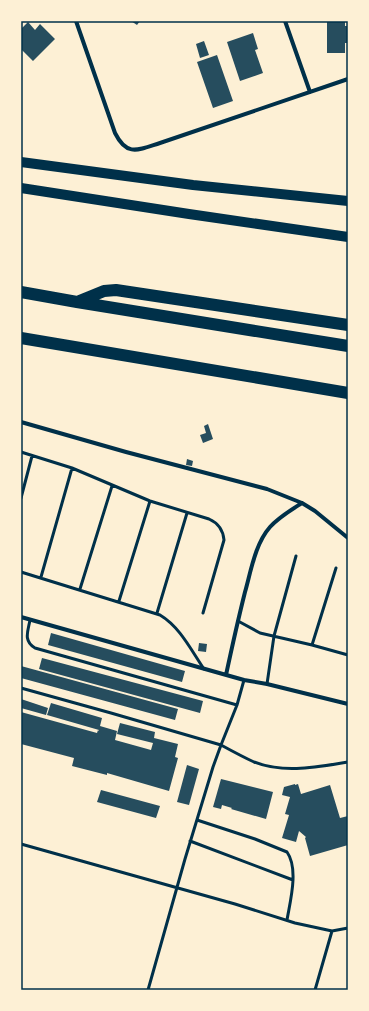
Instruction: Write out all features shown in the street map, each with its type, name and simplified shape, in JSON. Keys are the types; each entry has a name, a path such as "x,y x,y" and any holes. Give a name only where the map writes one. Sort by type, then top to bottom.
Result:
{"highway":[{"path":"77,302 104,291 116,290 348,325"},
{"path":"21,292 348,346"},
{"path":"21,338 348,393"}],"main road":[{"path":"21,162 193,185 348,201"},
{"path":"21,188 348,237"}],"street":[{"path":"76,21 115,133 122,145 133,150 140,149 348,80"},
{"path":"285,21 310,92"},
{"path":"21,422 126,452 266,489 302,503 316,511 348,538"},
{"path":"226,675 252,568 262,539 271,527 283,516 302,503"},
{"path":"21,617 244,680 267,684 348,704"}],"lane":[{"path":"21,452 72,468 150,501 214,522 221,527 224,540 203,613"},
{"path":"21,498 32,456"},
{"path":"41,577 72,468"},
{"path":"80,589 112,486"},
{"path":"119,601 150,501"},
{"path":"157,613 187,513"},
{"path":"267,684 274,636 296,556"},
{"path":"312,645 336,568"},
{"path":"21,572 157,613 166,618 172,624 204,669"},
{"path":"30,620 26,637 29,644 35,648 237,705"},
{"path":"238,621 260,633 348,655"},
{"path":"148,990 178,888 190,841 213,767 237,705 244,680"},
{"path":"21,688 221,745 254,762 275,768 292,769 322,767 348,762"},
{"path":"197,820 284,850 289,855 292,862 293,880 287,920"},
{"path":"190,841 293,880"},
{"path":"21,844 287,920 332,931 348,928"},
{"path":"315,990 332,931"}],"building":[{"path":"131,21 140,21 137,25"},
{"path":"327,21 345,22 345,26 348,26 348,43 345,43 345,53 327,53"},
{"path":"28,22 35,30 40,24 55,39 33,61 21,49 21,29"},
{"path":"253,33 258,49 255,50 263,73 240,81 227,42"},
{"path":"204,41 209,55 200,58 196,44"},
{"path":"217,55 233,101 213,108 197,62"},
{"path":"208,424 213,439 203,443 200,435 206,433 204,426"},
{"path":"187,459 193,461 192,466 186,465"},
{"path":"51,633 185,671 182,682 48,645"},
{"path":"199,643 207,644 206,652 198,651"},
{"path":"42,658 203,701 200,713 39,669"},
{"path":"21,666 178,709 175,720 21,678"},
{"path":"21,699 48,708 46,715 21,708"},
{"path":"51,703 102,718 100,726 117,731 115,740 151,750 153,743 117,734 120,723 155,732 154,738 178,744 175,757 178,758 169,791 107,773 107,775 72,766 74,758 21,744 21,712 97,733 98,730 99,731 99,730 47,715"},
{"path":"187,765 199,769 189,805 177,802"},
{"path":"221,779 273,792 266,819 222,805 221,809 213,807"},
{"path":"298,784 301,794 330,785 340,818 348,816 348,845 310,856 306,837 299,831 296,842 282,838 289,815 285,814 290,797 282,795 284,787"},
{"path":"101,790 160,806 156,818 97,802"}]}
